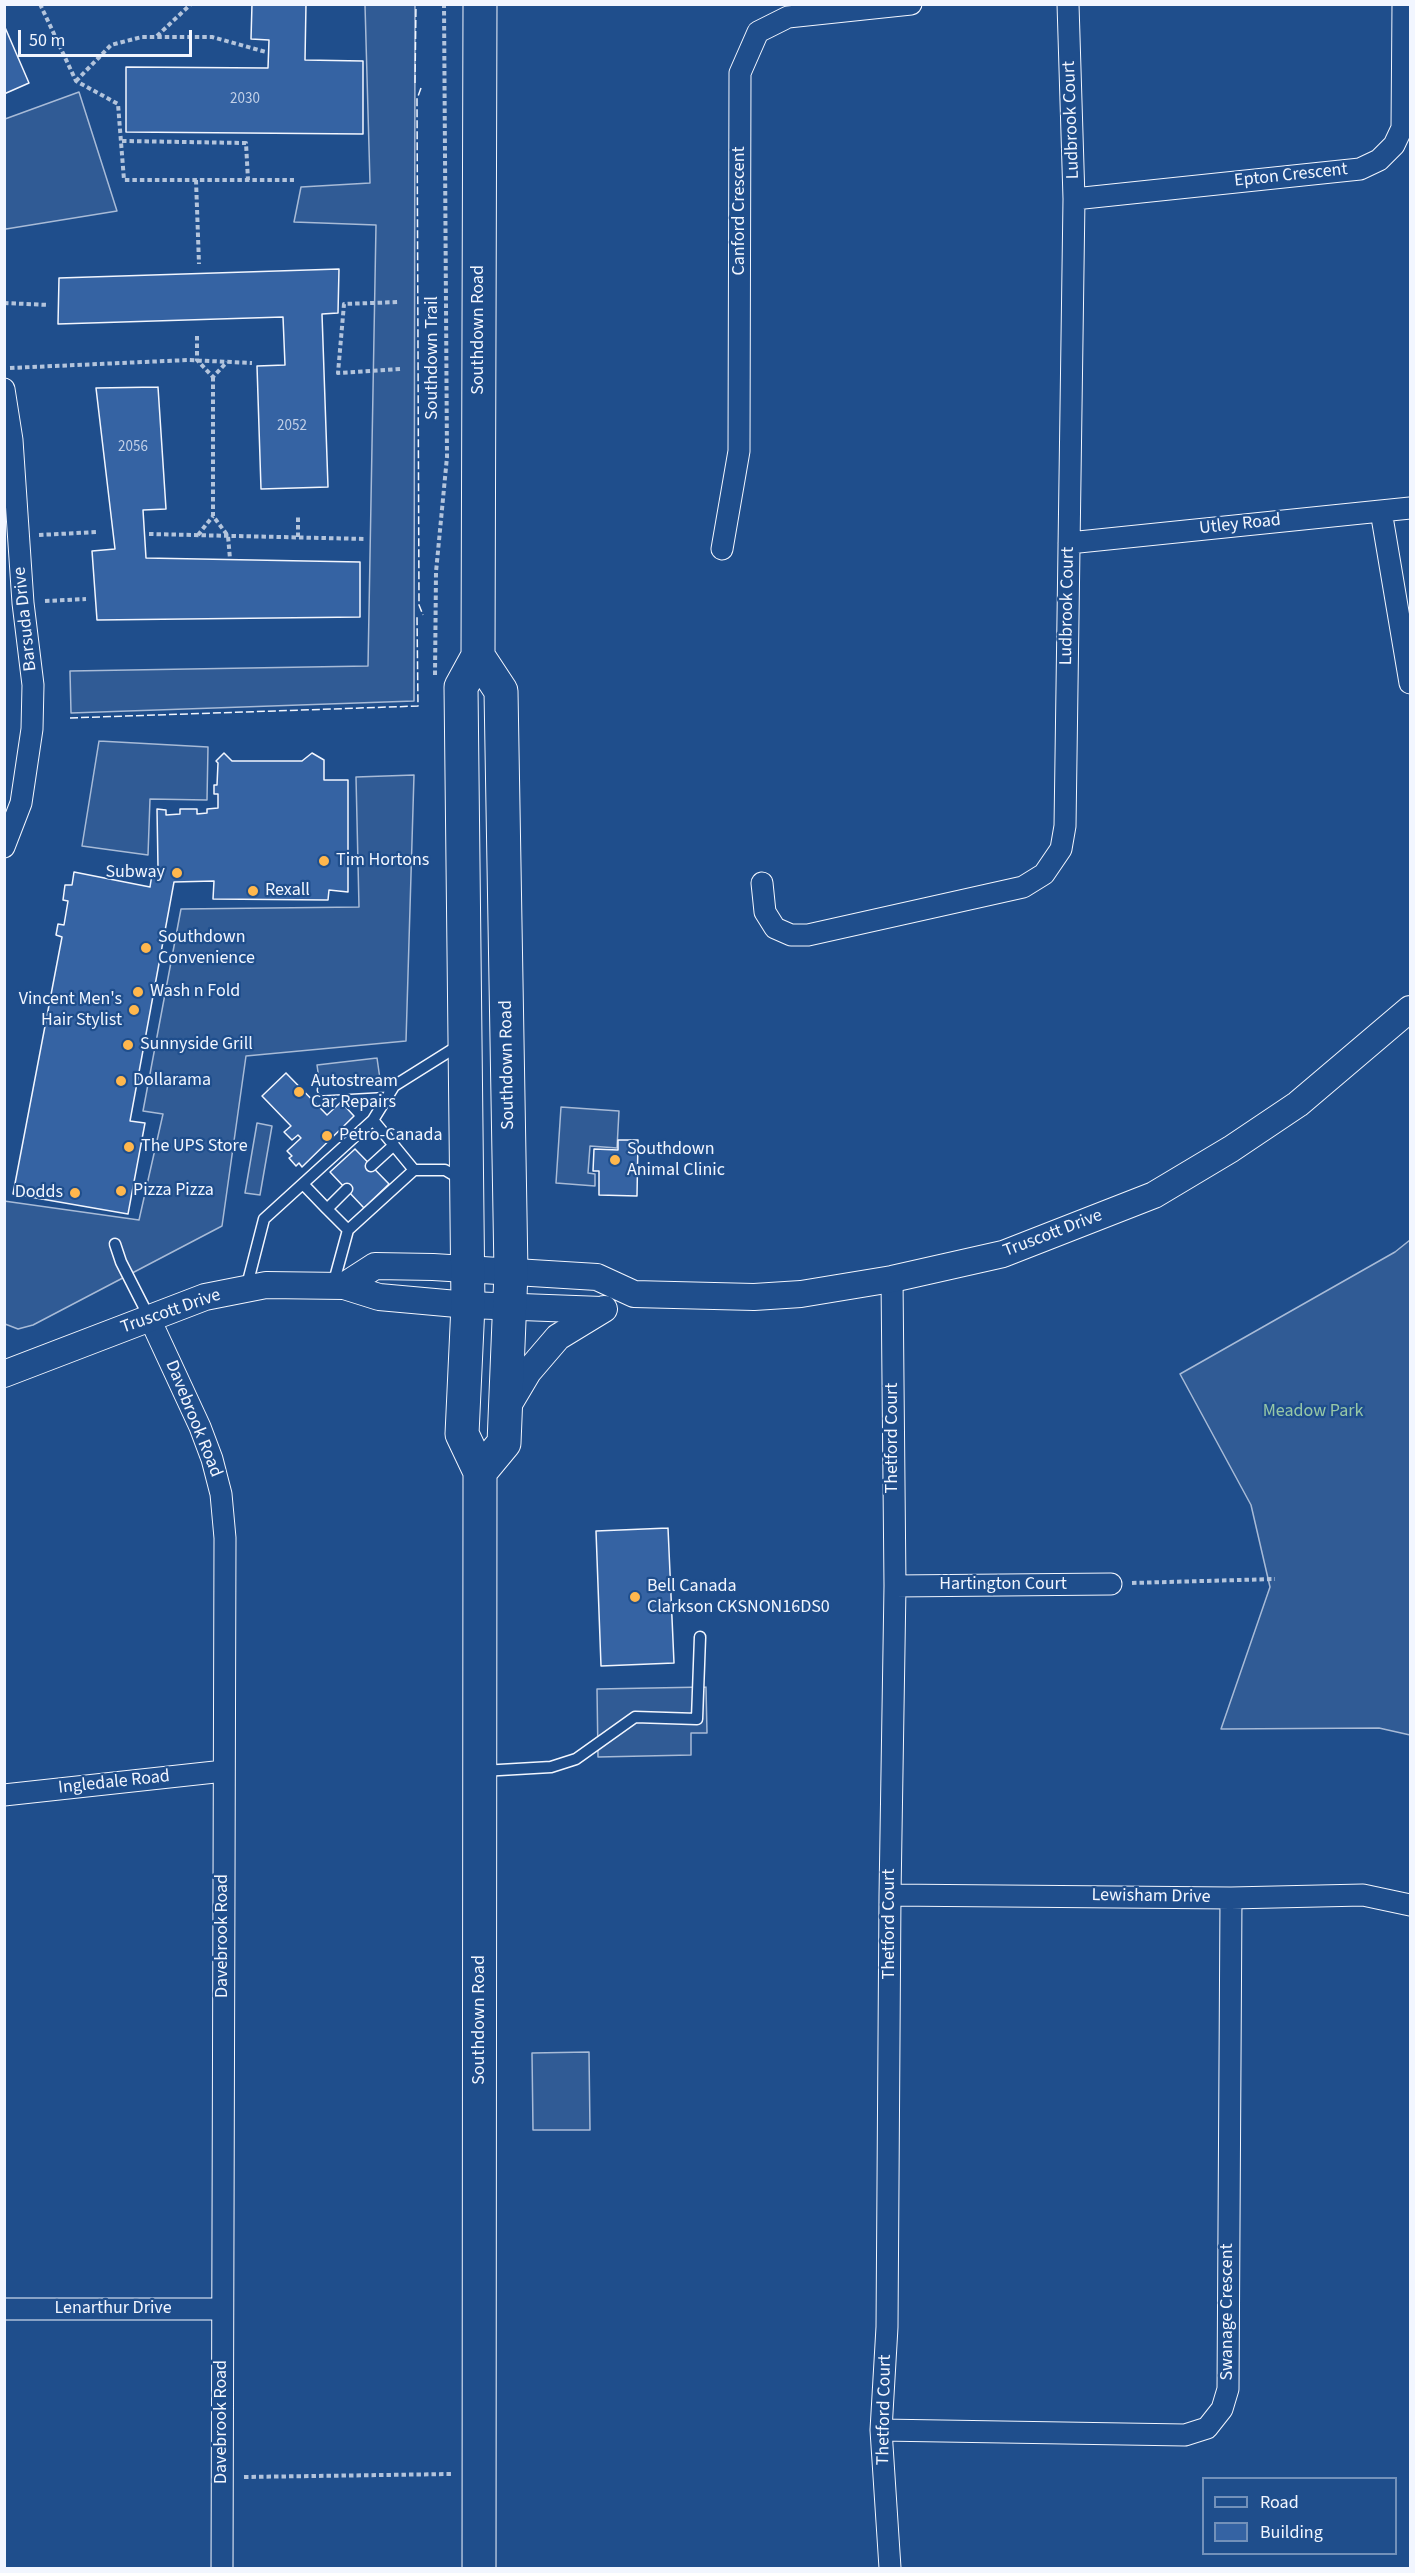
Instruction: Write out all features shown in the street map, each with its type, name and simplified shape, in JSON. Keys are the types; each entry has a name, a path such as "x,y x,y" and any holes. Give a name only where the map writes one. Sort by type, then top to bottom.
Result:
{"main road":[{"name":"Southdown Road","path":"479,2568 480,1472 462,1434 468,1305 461,687 478,656 480,4"},
{"name":"Southdown Road","path":"478,656 501,691 511,1272 504,1443 480,1472"}],"street":[{"name":"Canford Crescent","path":"723,549 739,451 740,73 758,32 788,17 910,4"},
{"name":"Ludbrook Court","path":"762,883 765,912 775,928 791,935 808,935 1023,887 1044,874 1060,849 1065,826 1074,199 1068,4"},
{"name":"Epton Crescent","path":"1074,199 1360,169 1379,160 1394,145 1402,128 1403,4"},
{"name":"Barsuda Drive","path":"4,388 12,440 23,603 33,685 32,729 21,803 4,847"},
{"name":"Utley Road","path":"1069,543 1410,508"},
{"path":"1381,511 1410,683"},
{"name":"Truscott Drive","path":"338,1286 375,1266 467,1268 597,1277 634,1294 754,1297 801,1294 892,1279 1003,1254 1154,1194 1231,1149 1298,1104 1410,1009"},
{"name":"Thetford Court","path":"890,2568 881,2430 888,2327 894,1586 892,1279"},
{"name":"Truscott Drive","path":"4,1374 205,1297 266,1286 338,1286 379,1297 468,1305 602,1310 634,1294"},
{"path":"505,1412 528,1372 558,1337 602,1310"},
{"name":"Davebrook Road","path":"149,1317 200,1427 221,1494 225,1538 222,2568"},
{"name":"Hartington Court","path":"894,1586 1111,1584"},
{"name":"Ingledale Road","path":"4,1795 224,1771"},
{"name":"Lewisham Drive","path":"890,1895 1231,1898 1363,1895 1410,1905"},
{"name":"Swanage Crescent","path":"881,2430 1185,2435 1207,2428 1222,2409 1228,2389 1231,1898"},
{"name":"Lenarthur Drive","path":"4,2309 222,2308"}],"lane":[{"path":"246,1289 264,1219 374,1120 394,1086 464,1043"},
{"path":"323,1090 394,1086"},
{"path":"374,1120 414,1170"},
{"path":"371,1166 394,1145"},
{"path":"338,1286 348,1230 414,1170 445,1170 465,1181"},
{"path":"303,1184 348,1230"},
{"path":"327,1209 347,1189"},
{"path":"115,1244 121,1262 149,1317"},
{"path":"479,1771 551,1767 576,1759 635,1717 697,1719 700,1637"}],"path":[{"path":"40,4 76,81 118,104 124,180 294,180"},
{"path":"156,37 191,4"},
{"name":"Southdown Trail","path":"435,682 436,572 447,457 444,4"},
{"path":"76,81 111,45 142,37 212,37 266,52"},
{"path":"121,141 246,143 248,180"},
{"path":"196,180 199,264"},
{"path":"400,302 344,304 338,373 400,369"},
{"path":"4,303 49,305"},
{"path":"197,336 197,360 213,377"},
{"path":"4,368 197,360 252,363"},
{"path":"227,362 213,377 213,516 228,536 230,559"},
{"path":"198,535 213,516"},
{"path":"298,516 298,537"},
{"path":"19,536 98,532"},
{"path":"150,534 366,539"},
{"path":"23,603 86,599"},
{"path":"1111,1584 1275,1579"},
{"path":"222,2477 479,2474"}],"shaded area":[{"path":"365,5 415,5 414,701 71,713 70,671 368,666 376,225 294,222 301,187 370,183"},
{"path":"79,92 117,211 6,229 4,225 5,119"},
{"path":"99,741 208,747 207,800 150,799 148,855 82,846"},
{"path":"414,775 406,1041 246,1056 222,1226 33,1325 18,1329 5,1324 4,1201 139,1220 163,1114 143,1111 181,909 359,907 356,777"},
{"path":"377,1058 380,1079 320,1086 317,1065"},
{"path":"561,1107 619,1111 617,1148 590,1146 588,1173 595,1174 595,1186 556,1183"},
{"path":"257,1123 272,1126 260,1195 245,1193"},
{"name":"Meadow Park","path":"1410,1240 1410,1735 1379,1728 1221,1729 1270,1587 1251,1505 1180,1374 1395,1252"},
{"path":"706,1687 707,1733 691,1733 691,1755 598,1757 597,1689"},
{"path":"589,2052 590,2130 533,2130 532,2053"}],"building":[{"path":"252,4 306,4 305,60 363,61 363,134 126,132 126,67 268,68 269,40 251,39"},
{"path":"4,25 29,83 4,94"},
{"path":"339,269 338,313 322,314 328,487 261,489 257,366 285,365 283,317 58,324 59,278"},
{"path":"158,387 166,509 143,510 146,558 360,562 360,617 97,620 92,551 115,549 96,388"},
{"path":"224,753 232,761 302,761 312,753 324,760 324,780 348,780 348,892 329,890 328,900 213,899 214,881 174,882 130,1121 145,1123 128,1214 13,1194 62,937 56,935 58,924 64,925 68,901 63,900 65,885 72,885 74,872 150,887 153,868 158,867 157,809 166,810 166,815 180,814 180,809 197,809 197,814 207,813 207,809 218,808 218,794 214,794 214,785 217,785 218,763 216,761"},
{"path":"286,1073 327,1115 341,1102 354,1116 302,1167 299,1163 296,1166 289,1158 292,1156 287,1151 301,1138 298,1135 292,1140 284,1132 291,1126 262,1096"},
{"name":"Southdown Animal Clinic","path":"618,1140 638,1140 637,1196 599,1195 599,1171 593,1171 594,1149 618,1150"},
{"path":"355,1149 389,1184 364,1208 330,1172"},
{"name":"Bell Canada Clarkson CKSNON16DS0","path":"668,1528 674,1663 601,1666 596,1531"}],"fence":[{"path":"415,83 416,4"},
{"path":"421,88 417,99 419,605 423,615"},
{"path":"70,718 418,706 417,616"}],"place":[{"name":"Tim Hortons","path":"324,861"},
{"name":"Subway","path":"177,873"},
{"name":"Rexall","path":"253,891"},
{"name":"Southdown Convenience","path":"146,948"},
{"name":"Wash n Fold","path":"138,992"},
{"name":"Vincent Men's Hair Stylist","path":"134,1010"},
{"name":"Sunnyside Grill","path":"128,1045"},
{"name":"Dollarama","path":"121,1081"},
{"name":"Autostream Car Repairs","path":"299,1092"},
{"name":"Petro-Canada","path":"327,1136"},
{"name":"The UPS Store","path":"129,1147"},
{"name":"Southdown Animal Clinic","path":"615,1160"},
{"name":"Pizza Pizza","path":"121,1191"},
{"name":"Dodds","path":"75,1193"},
{"name":"Bell Canada Clarkson CKSNON16DS0","path":"635,1597"}]}
